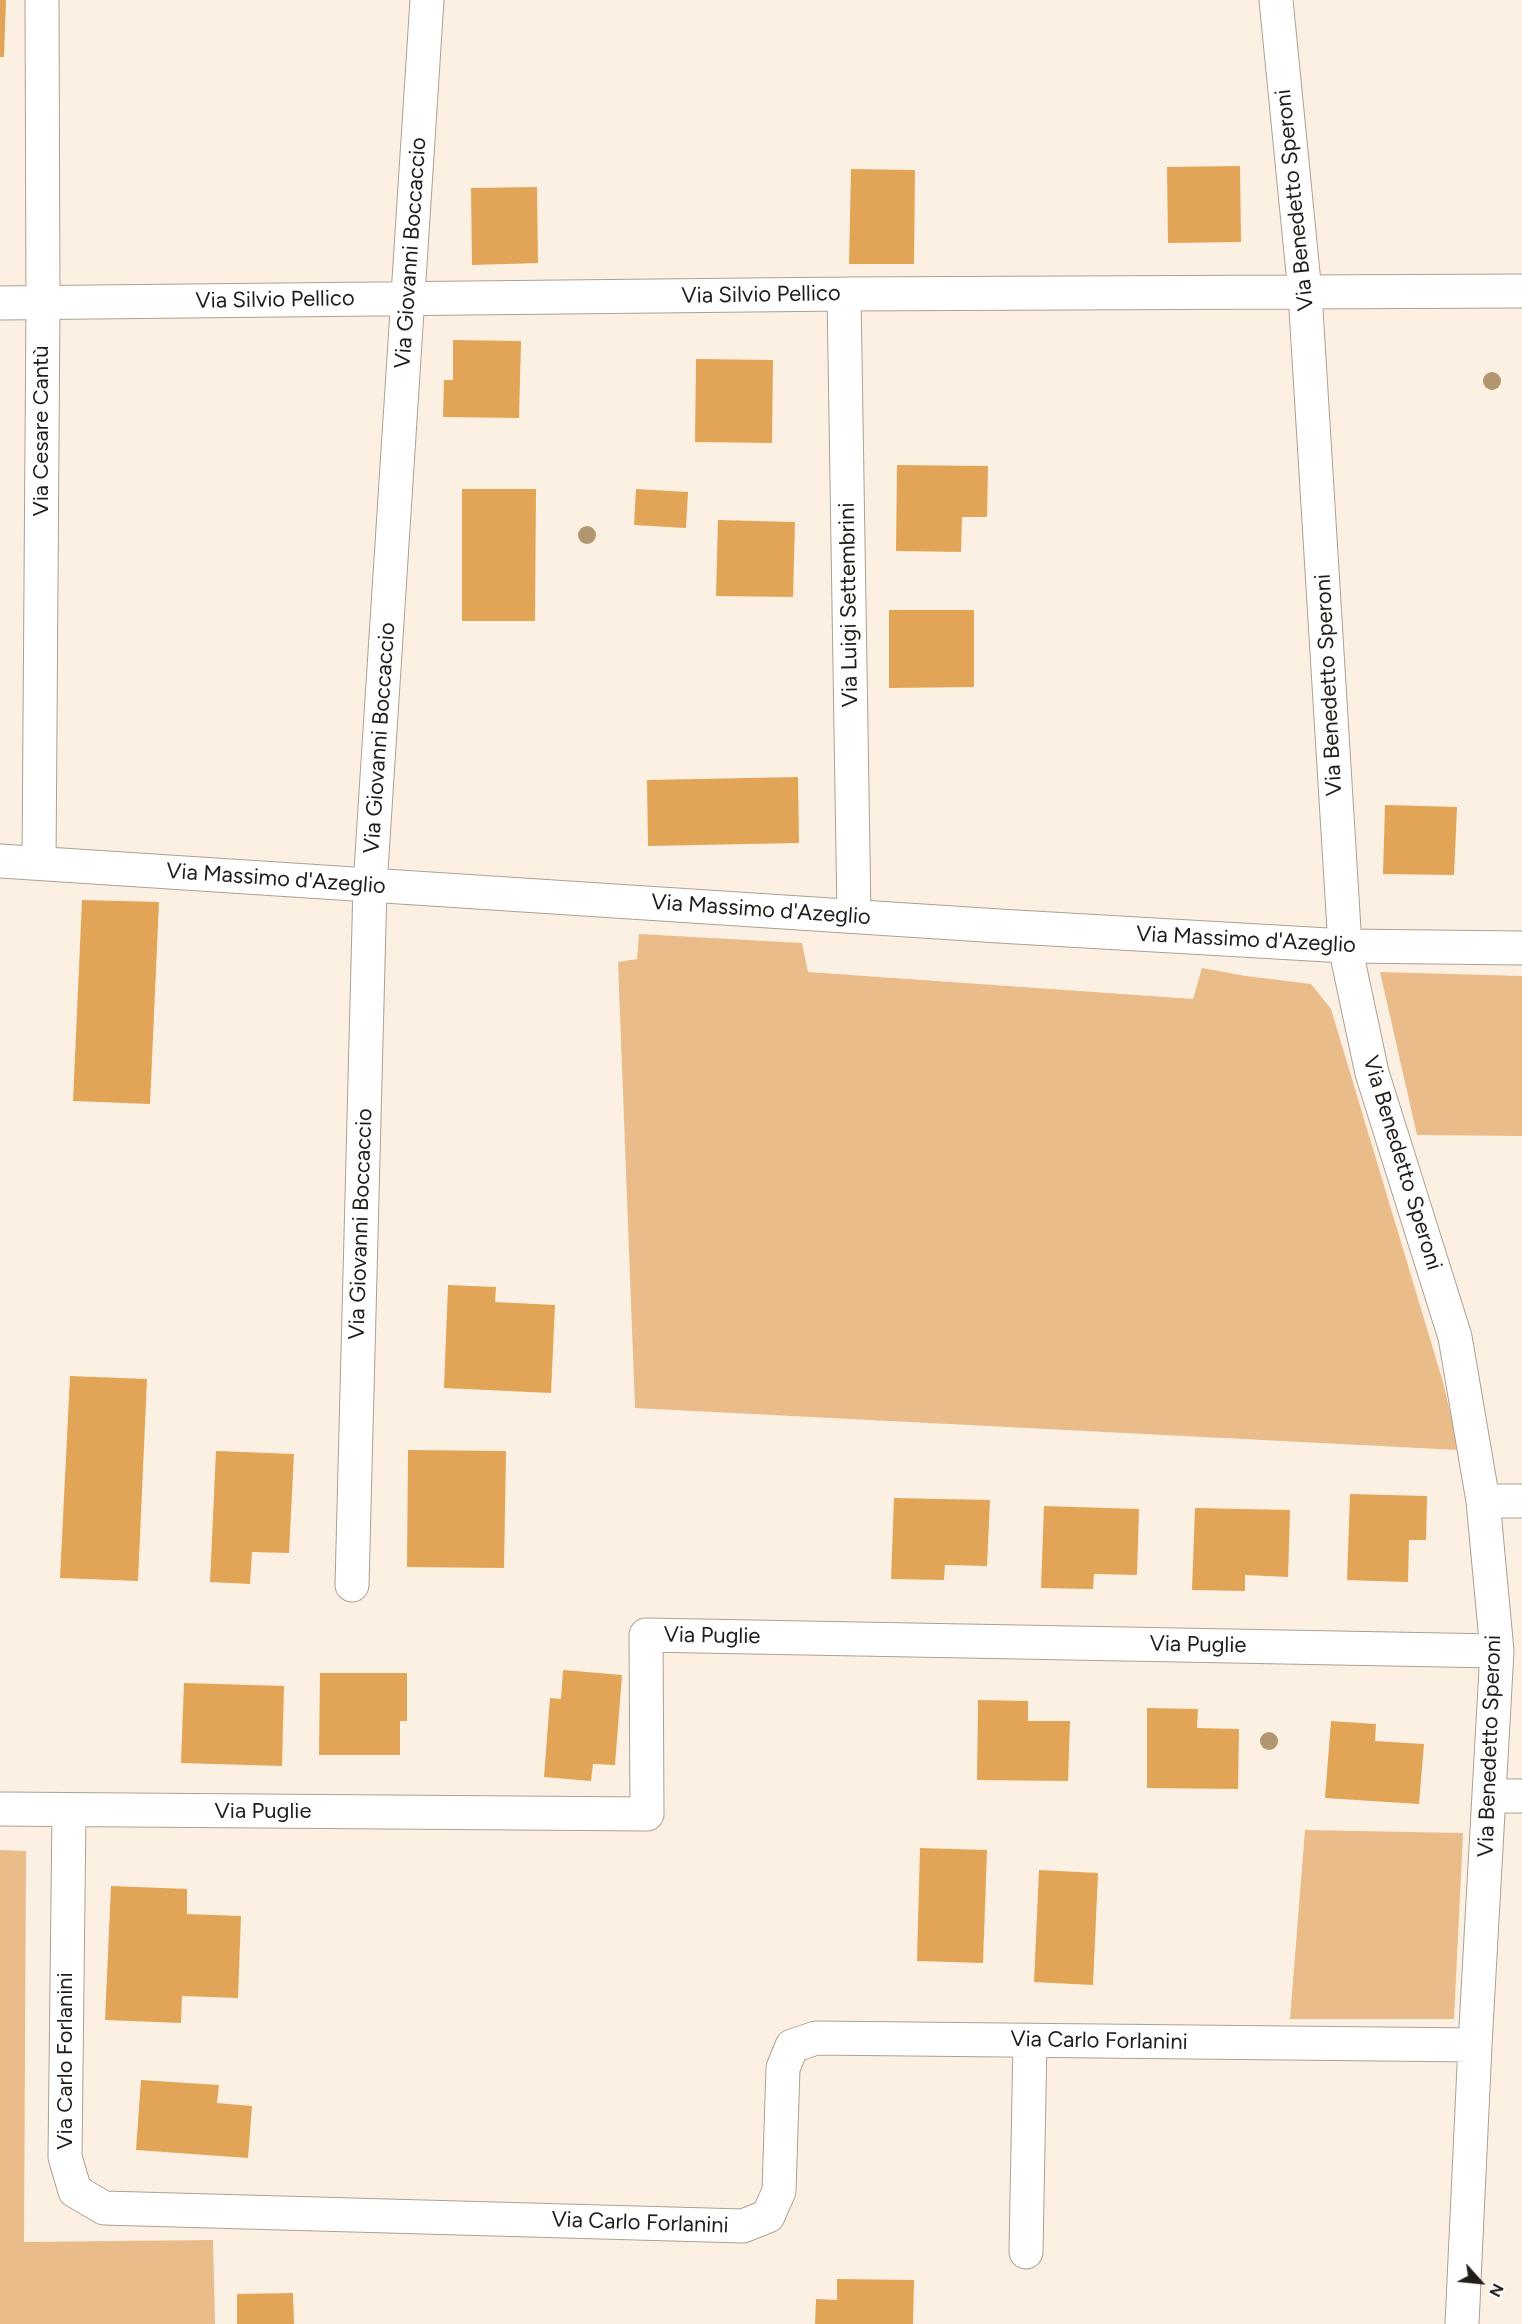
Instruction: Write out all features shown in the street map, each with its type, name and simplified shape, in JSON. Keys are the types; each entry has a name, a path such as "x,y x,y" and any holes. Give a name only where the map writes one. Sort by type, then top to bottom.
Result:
{"street":[{"name":"Via Cesare Cantù","path":"39,862 43,303 42,0"},
{"name":"Via Giovanni Boccaccio","path":"352,1585 370,886 427,0"},
{"name":"Via Benedetto Speroni","path":"1276,0 1305,293 1345,946 1372,1073 1455,1337 1483,1501 1497,1651 1474,2045 1462,2324"},
{"name":"Via Silvio Pellico","path":"0,303 844,294 1522,291"},
{"name":"Via Luigi Settembrini","path":"844,294 854,916"},
{"name":"Via Massimo d'Azeglio","path":"0,861 999,927 1345,946 1522,948"},
{"path":"1483,1501 1522,1501"},
{"name":"Via Puglie","path":"0,1809 647,1815 646,1635 1497,1651"},
{"path":"1490,1796 1522,1796"},
{"name":"Via Carlo Forlanini","path":"69,1811 65,2157 75,2191 104,2208 743,2226 768,2216 779,2191 783,2068 792,2046 816,2038 1474,2045"},
{"path":"1026,2252 1030,2040"}],"shaded area":[{"path":"639,934 802,943 808,972 1193,999 1202,968 1311,984 1331,1009 1443,1382 1459,1450 635,1408 618,962 637,959"},
{"path":"1380,972 1522,976 1522,1136 1417,1135"},
{"path":"1305,1830 1463,1833 1454,2019 1290,2019"},
{"path":"0,1850 26,1851 24,2242 213,2240 215,2324 0,2324"}],"building":[{"path":"0,0 6,0 4,57 0,57"},
{"path":"1240,166 1241,242 1168,243 1167,167"},
{"path":"851,169 915,170 914,264 849,264"},
{"path":"537,187 538,263 472,265 471,188"},
{"path":"453,340 521,341 519,418 443,417 444,380 453,380"},
{"path":"696,359 773,360 772,443 695,442"},
{"path":"897,465 988,466 987,517 962,517 961,552 896,551"},
{"path":"462,489 536,489 535,621 462,621"},
{"path":"636,489 688,492 686,528 634,525"},
{"path":"718,520 795,522 793,597 716,596"},
{"path":"889,610 974,610 974,687 889,688"},
{"path":"798,777 799,843 648,846 647,780"},
{"path":"1385,805 1457,807 1454,875 1383,874"},
{"path":"82,900 159,902 150,1104 73,1101"},
{"path":"448,1285 496,1287 495,1302 555,1305 551,1393 444,1388"},
{"path":"70,1376 147,1379 138,1581 60,1578"},
{"path":"408,1450 506,1451 504,1568 407,1567"},
{"path":"216,1451 294,1454 289,1553 252,1552 250,1584 210,1582"},
{"path":"1350,1494 1427,1496 1426,1540 1409,1540 1408,1582 1347,1580"},
{"path":"894,1498 990,1500 987,1566 945,1565 944,1580 891,1579"},
{"path":"1044,1506 1139,1509 1137,1575 1094,1574 1093,1589 1041,1588"},
{"path":"1195,1508 1290,1510 1288,1577 1245,1575 1245,1591 1192,1590"},
{"path":"563,1670 622,1675 615,1765 593,1764 591,1781 544,1777 550,1698 561,1699"},
{"path":"320,1673 407,1673 407,1721 400,1721 400,1755 319,1755"},
{"path":"184,1683 284,1686 282,1766 181,1763"},
{"path":"978,1700 1028,1701 1028,1721 1070,1721 1068,1781 977,1780"},
{"path":"1147,1708 1198,1709 1197,1728 1239,1729 1238,1789 1147,1788"},
{"path":"1331,1721 1376,1724 1375,1741 1424,1744 1419,1804 1325,1798"},
{"path":"920,1848 987,1850 983,1963 917,1961"},
{"path":"1039,1870 1098,1873 1093,1985 1034,1982"},
{"path":"111,1886 187,1889 187,1914 241,1916 238,1998 182,1996 181,2023 105,2020"},
{"path":"141,2080 219,2085 217,2103 252,2106 248,2158 136,2150"},
{"path":"837,2279 914,2280 913,2324 815,2324 816,2299 837,2300"},
{"path":"293,2293 294,2324 237,2324 237,2294"}]}
